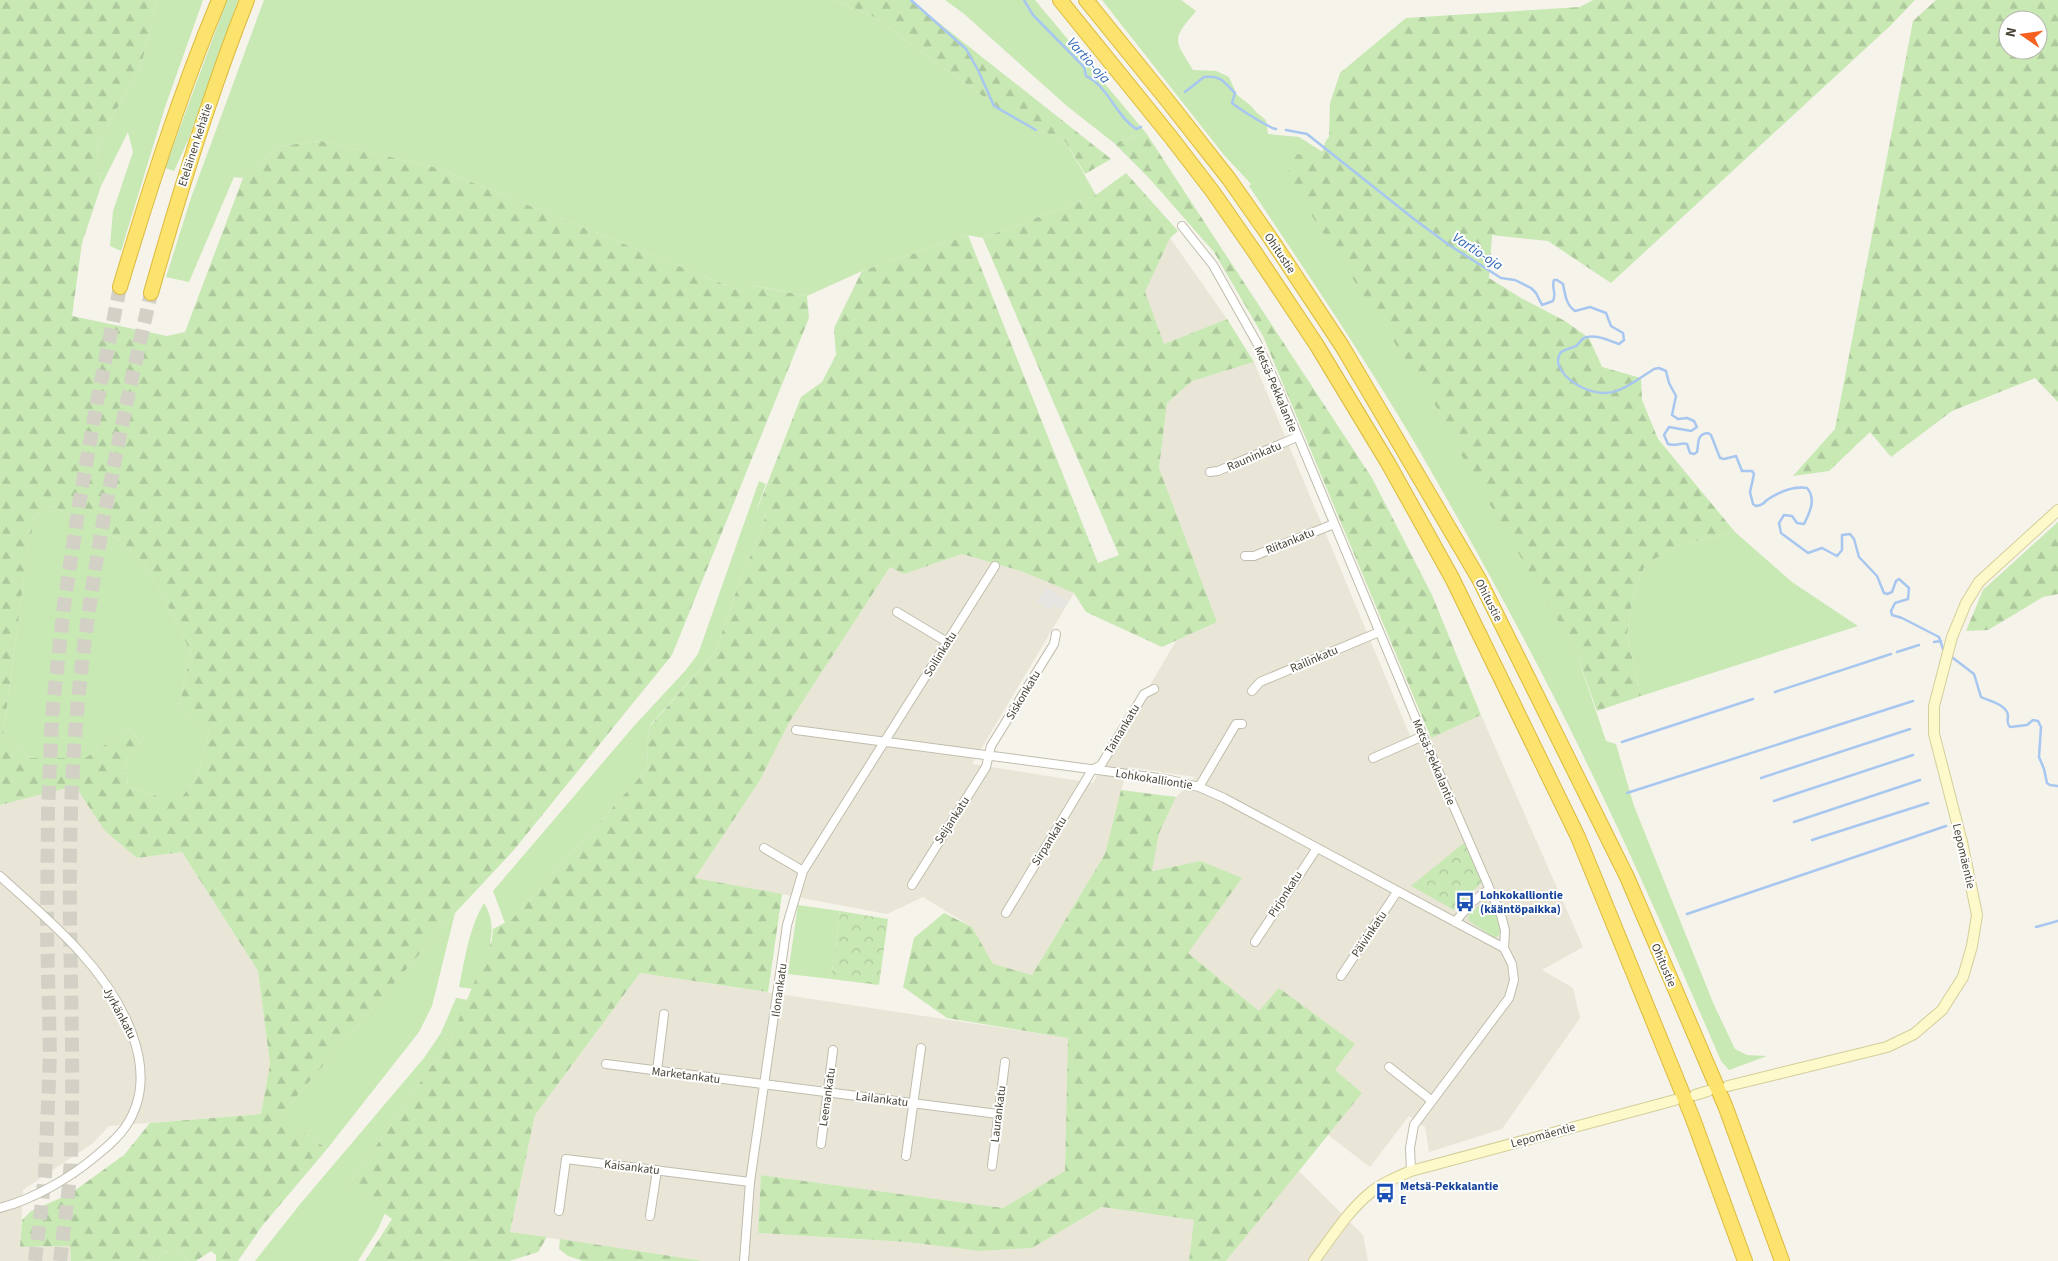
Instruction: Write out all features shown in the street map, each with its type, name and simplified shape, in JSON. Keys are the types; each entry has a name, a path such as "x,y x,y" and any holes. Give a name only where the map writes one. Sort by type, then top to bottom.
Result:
{"highway":[{"path":"120,287 166,142 219,0"},
{"name":"Eteläinen kehätie","path":"151,293 181,186 204,115 247,0"},
{"name":"Ohitustie","path":"1060,0 1170,136 1213,192 1254,251 1316,344 1378,446 1452,578 1578,837 1693,1119 1745,1261"},
{"name":"Ohitustie","path":"1086,0 1195,136 1271,239 1342,346 1479,579 1627,877 1726,1108 1782,1261"}],"street":[{"name":"Metsä-Pekkalantie","path":"1182,226 1213,265 1257,343 1276,384 1505,930 1504,948 1512,964 1514,980 1509,998 1414,1125 1410,1148 1411,1171"},
{"name":"Rauninkatu","path":"1210,472 1218,471 1297,437"},
{"name":"Lepomäentie","path":"1728,1086 1887,1047 1914,1034 1942,1010 1963,978 1972,946 1977,915 1962,842 1934,734 1934,706 1952,637 1966,603 1979,582 2058,510"},
{"name":"Riitankatu","path":"1245,556 1254,556 1334,524"},
{"name":"Soilinkatu","path":"884,742 995,566"},
{"path":"898,612 947,642"},
{"name":"Railinkatu","path":"1252,691 1260,682 1379,632"},
{"name":"Siskonkatu","path":"989,755 991,746 1054,644 1056,634"},
{"name":"Tainankatu","path":"1092,770 1101,765 1144,694 1154,689"},
{"path":"1199,787 1236,724 1242,724"},
{"name":"Lohkokalliontie","path":"796,730 1166,779 1199,787 1224,798 1504,948"},
{"path":"1373,758 1423,736"},
{"name":"Ilonankatu","path":"744,1261 750,1182 787,925 795,894 804,870 884,742"},
{"name":"Seijankatu","path":"912,885 986,767 989,755"},
{"name":"Sirpankatu","path":"1006,912 1092,770"},
{"path":"764,848 804,870"},
{"name":"Pirjonkatu","path":"1255,942 1317,848"},
{"name":"Jyrkänkatu","path":"0,876 74,946 98,972 121,1012 135,1042 139,1056 141,1083 132,1116 125,1128 109,1145 71,1175 28,1197 0,1208"},
{"path":"1455,922 1472,902 1489,889"},
{"name":"Päivinkatu","path":"1341,976 1397,892"},
{"path":"656,1071 664,1014"},
{"path":"906,1156 921,1048"},
{"name":"Leenankatu","path":"820,1144 833,1050"},
{"name":"Laurankatu","path":"992,1166 1005,1062"},
{"name":"Marketankatu","path":"606,1064 765,1085"},
{"path":"1389,1067 1431,1100"},
{"name":"Lailankatu","path":"765,1085 998,1114"},
{"path":"1695,1095 1708,1091"},
{"name":"Lepomäentie","path":"1411,1171 1675,1100"},
{"name":"Kaisankatu","path":"560,1211 566,1159 750,1182"},
{"path":"650,1216 657,1170"},
{"path":"1314,1261 1344,1221 1370,1193 1394,1178 1411,1171"}],"shaded area":[{"path":"1170,238 1227,319 1164,344 1144,293"},
{"path":"1254,362 1414,745 1481,715 1583,947 1542,970 1573,988 1580,1018 1502,1129 1429,1152 1425,1127 1409,1116 1370,1167 1328,1135 1362,1093 1335,1070 1355,1044 1259,1011 1188,953 1241,878 1201,861 1151,871 1159,833 1176,797 1195,777 1129,767 1121,790 1105,854 1032,975 993,965 972,927 923,897 887,914 695,878 760,780 790,721 890,567 904,574 962,554 1021,571 1074,593 972,764 1093,783 1176,641 1217,622 1159,468 1167,403 1192,381"},
{"path":"1046,587 1069,601 1062,610 1053,605 1049,610 1037,602"},
{"path":"75,786 105,831 137,858 182,852 258,971 270,1064 261,1114 109,1126 93,1143 23,1190 20,1247 70,1246 71,1261 0,1261 0,805"},
{"path":"640,973 1069,1038 1065,1171 1003,1208 761,1175 758,1233 907,1242 981,1251 1032,1248 1102,1207 1195,1220 1189,1261 703,1261 510,1232 535,1115"},
{"path":"1299,1171 1363,1235 1368,1261 1226,1261"}],"green space":[{"path":"0,0 157,0 141,66 97,145 101,186 82,243 72,316 167,336 185,332 243,178 280,146 321,141 434,167 738,290 749,285 807,296 809,318 672,655 513,851 455,913 271,1126 297,1127 327,1149 262,1226 238,1261 216,1261 216,1255 211,1251 196,1261 188,1261 179,1251 162,1253 156,1261 71,1261 70,1246 20,1247 22,1220 31,1211 70,1194 124,1155 150,1123 261,1114 270,1064 258,971 182,852 137,858 105,831 75,786 0,805","holes":["52,506 118,539 144,563 163,596 191,653 179,706 209,733 198,775 182,797 162,797 128,788 126,761 141,742 129,729 85,758 30,758 3,736 26,562 35,516"]},
{"path":"157,0 203,0 165,107 121,251 110,246 113,211 133,152 128,132 101,186 97,145 141,66"},
{"path":"227,0 238,0 189,138 174,171 165,168"},
{"path":"264,0 834,0 874,17 1014,119 1065,141 1096,195 983,238 968,235 862,271 807,296 750,285 738,290 434,167 321,141 280,146 243,178 234,177 189,282 166,277 191,198"},
{"path":"834,0 910,0 1111,159 1085,174 1065,141 1014,119 874,17"},
{"path":"945,0 1035,0 1146,133 1114,143 1067,106 963,13"},
{"path":"1102,0 1181,0 1196,11 1179,34 1178,39 1179,45 1193,70 1216,71 1229,77 1237,95 1266,120 1268,134 1299,137 1323,152 1321,158 1439,411 1576,652 1606,741 1616,744 1634,806 1714,1005 1735,1049 1747,1055 1767,1056 1729,1070 1721,1061 1643,883 1575,738 1471,541 1406,428 1363,358 1249,186 1251,184 1224,155"},
{"path":"1593,0 1915,0 1890,26 1611,283 1548,241 1492,235 1489,278 1521,298 1565,321 1589,338 1602,367 1641,378 1642,400 1658,439 1735,532 1678,545 1645,565 1633,596 1627,635 1641,696 1597,711 1576,652 1463,458 1439,411 1286,176 1296,154 1321,157 1325,142 1329,137 1330,103 1340,73 1406,18 1580,7"},
{"path":"1936,0 2058,0 2058,402 2035,378 1952,411 1891,457 1870,432 1829,471 1793,476 1835,429 1913,21"},
{"path":"1146,133 1372,478 1432,595 1481,715 1431,738 1263,336 1214,252 1149,178 1114,143"},
{"path":"1126,173 1178,231 1170,238 1145,292 1164,344 1227,319 1254,362 1192,381 1167,403 1159,468 1217,622 1162,647 1086,612 1074,593 1021,571 962,554 904,574 890,567 790,721 760,780 695,878 782,894 768,992 640,973 535,1115 510,1232 547,1237 538,1252 509,1261 365,1261 392,1219 348,1186 451,1038 492,940 493,929 512,919 648,768 647,744 650,726 715,653 741,577 761,532 766,514 757,510 801,397 822,382 836,355 834,328 862,271 968,235 1098,563 1119,555 983,238 1096,195"},
{"path":"759,481 766,484 757,509 766,514 761,532 741,577 715,653 650,725 647,744 648,768 512,919 505,923 493,891 698,654"},
{"path":"52,506 118,539 144,563 163,596 191,653 179,706 209,733 198,775 182,797 162,797 128,788 126,761 141,742 129,729 85,758 30,758 3,736 26,561 35,516"},
{"path":"2058,522 2058,594 2043,597 1988,630 1966,631 1983,590"},
{"path":"1735,532 1792,582 1858,626 1641,696 1627,635 1633,596 1645,565 1678,545"},
{"path":"1121,790 1176,797 1159,833 1152,871 1201,861 1242,878 1188,953 1259,1011 1279,988 1355,1044 1335,1070 1362,1093 1226,1261 1189,1261 1194,1220 1102,1207 1032,1248 980,1251 907,1242 758,1233 761,1175 1003,1208 1065,1171 1068,1038 947,1018 903,987 914,938 944,913 972,927 993,964 1032,975 1105,854"},
{"path":"1464,843 1482,882 1454,910 1411,886"},
{"path":"1483,902 1492,905 1499,920 1500,931 1499,935 1495,938 1469,921 1469,914"},
{"path":"484,903 491,925 491,935 486,957 473,989 459,987 471,933"},
{"path":"798,905 840,911 831,979 788,974"},
{"path":"840,911 888,919 879,985 831,979"},
{"path":"455,913 432,1006 419,1032 327,1149 297,1127 270,1127"},
{"path":"456,998 468,1000 451,1038 348,1186 385,1213 378,1229 358,1261 255,1261 301,1203 424,1058 441,1033"},
{"path":"560,1239 703,1261 583,1261 568,1256 559,1249"},
{"path":"179,1251 188,1261 156,1261 162,1253"}],"waterway":[{"path":"911,0 966,49 978,70 994,106 1036,130"},
{"name":"Vartio-oja","path":"1024,0 1033,15 1084,67 1086,76 1100,86 1129,124 1136,129 1141,127"},
{"name":"Vartio-oja","path":"1185,92 1204,77 1218,78 1235,93 1232,103 1261,122 1276,129"},
{"name":"Vartio-oja","path":"1286,130 1307,134 1449,245 1501,278 1515,280 1531,288 1542,305 1553,301 1553,283 1554,280 1557,280 1563,284 1565,295 1572,309 1575,311 1590,307 1606,313 1611,326 1623,333 1624,340 1619,344 1593,336 1583,339 1576,346 1561,352 1558,363 1561,370 1572,382 1591,391 1610,393 1627,386 1654,369 1659,368 1666,371 1669,383 1676,396 1672,415 1678,419 1687,418 1694,421 1697,427 1691,431 1669,427 1664,435 1668,444 1687,444 1690,453 1694,454 1697,452 1700,437 1708,433 1711,435 1720,458 1736,456 1742,471 1752,471 1754,474 1750,492 1753,504 1756,506 1786,490 1807,488 1812,502 1804,524 1797,523 1792,516 1784,515 1779,523 1781,533 1808,553 1822,548 1837,556 1842,550 1842,535 1850,534 1854,539 1859,557 1877,576 1884,593 1892,592 1896,581 1899,579 1909,588 1908,599 1895,603 1891,611 1892,615 1902,618 1939,637 1943,649"},
{"name":"Vartio-oja","path":"1934,642 1941,641"},
{"path":"1897,652 1919,645"},
{"path":"1775,692 1891,654"},
{"name":"Vartio-oja","path":"1953,658 1974,674 1981,697 1997,703 2007,711 2010,727 2027,725 2033,720 2038,721 2041,727 2039,757 2047,783 2058,786"},
{"path":"1622,742 1753,699"},
{"path":"1627,793 1913,701"},
{"path":"1761,778 1910,729"},
{"path":"1774,801 1913,755"},
{"path":"1794,822 1920,780"},
{"path":"1812,840 1928,803"},
{"path":"1687,914 1946,826"},
{"path":"2036,927 2058,921"}],"tunnel":[{"path":"35,1261 45,1176 50,1056 47,931 48,811 52,716 64,605 80,499 120,287"},
{"path":"60,1261 71,1154 70,854 74,746 80,680 98,550 123,421 151,293"}],"place":[{"name":"Lohkokalliontie (kääntöpaikka)","path":"1465,902"},
{"name":"Metsä-Pekkalantie E","path":"1385,1193"}]}
